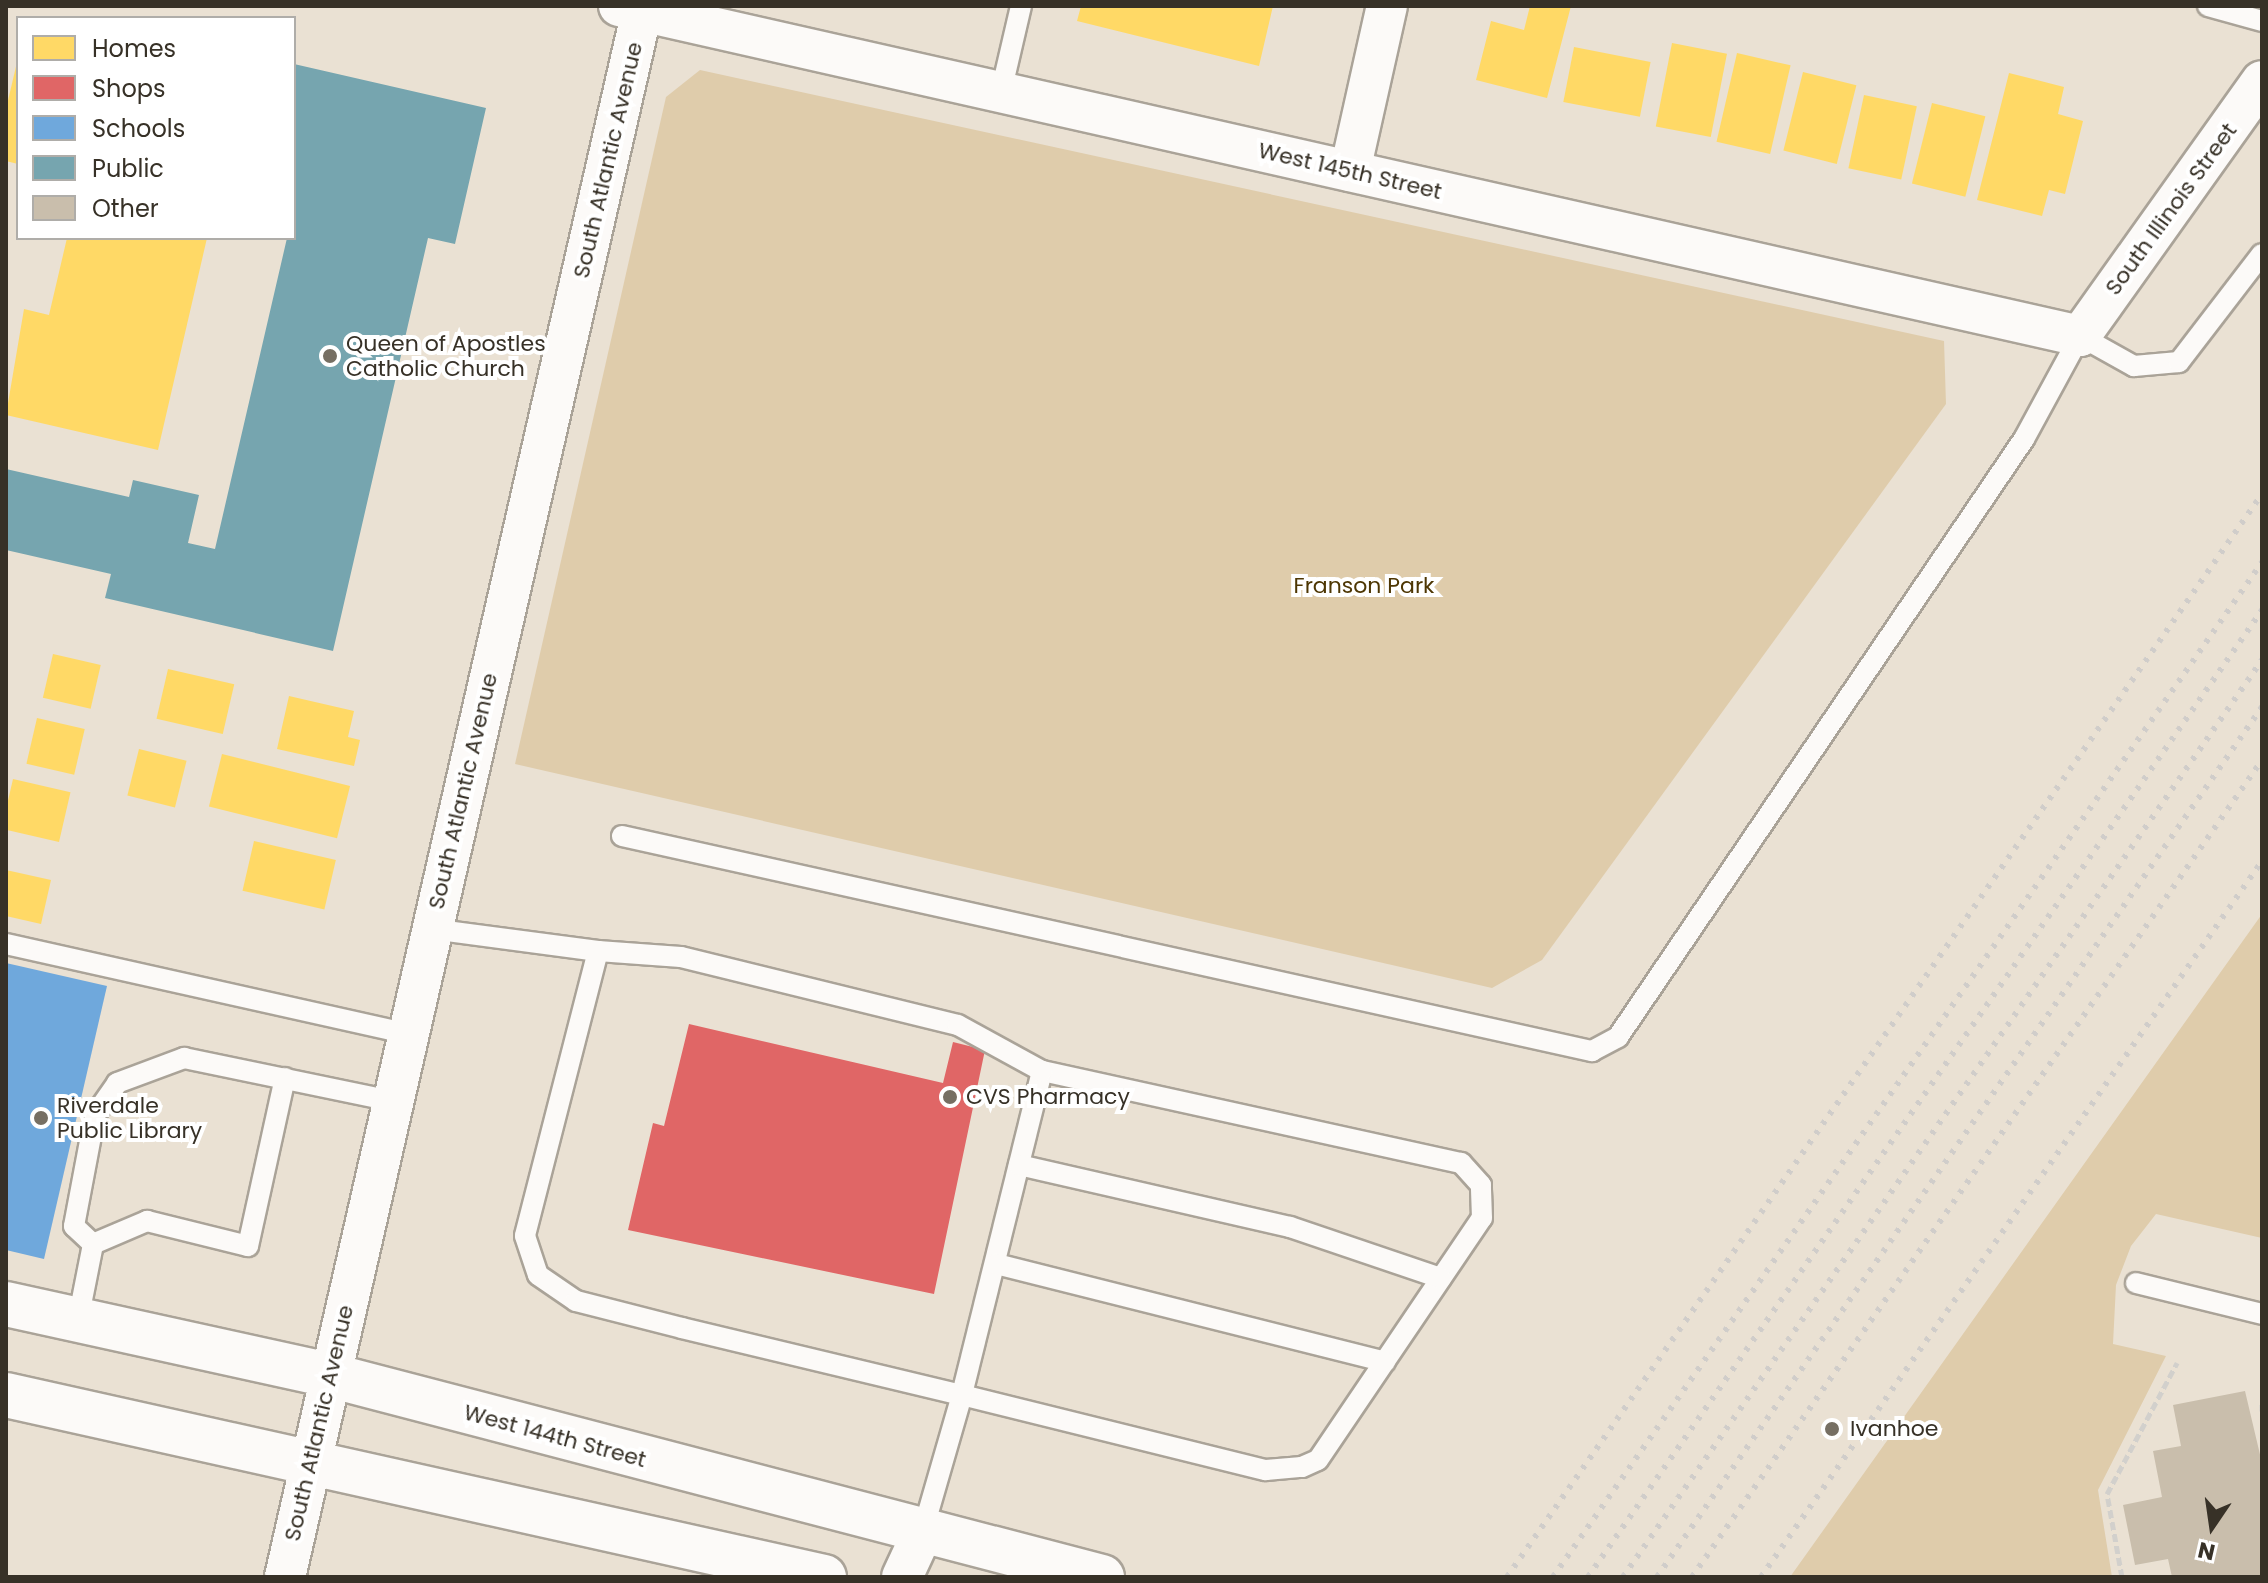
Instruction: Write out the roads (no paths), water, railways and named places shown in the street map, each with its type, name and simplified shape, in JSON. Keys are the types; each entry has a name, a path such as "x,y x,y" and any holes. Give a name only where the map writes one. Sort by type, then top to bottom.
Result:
{"street":[{"path":"1350,171 1387,6"},
{"name":"West 145th Street","path":"635,8 2080,336"},
{"name":"South Atlantic Avenue","path":"285,1577 635,8"},
{"name":"South Illinois Street","path":"2080,336 2262,81"},
{"name":"West 144th Street","path":"6,1304 329,1375 922,1534 1102,1577"},
{"path":"6,1395 308,1466 824,1577"},
{"path":"902,1577 922,1534"}],"lane":[{"path":"1001,92 1021,6"},
{"path":"2208,6 2262,21"},
{"path":"622,836 1592,1051 1618,1037 1636,1011 2024,439 2080,336 2134,366 2179,362 2262,254"},
{"path":"431,929 598,951 681,957 958,1025 1042,1071 1461,1163 1481,1185 1482,1218 1318,1460 1302,1467 1266,1470 576,1301 538,1275 525,1236 598,951"},
{"path":"6,944 407,1034"},
{"path":"93,1244 74,1226 95,1115 117,1083 184,1058 391,1101"},
{"path":"922,1534 996,1264 1042,1071"},
{"path":"93,1244 147,1221 248,1246 285,1078"},
{"path":"1019,1165 1290,1227 1441,1278"},
{"path":"78,1320 93,1244"},
{"path":"996,1264 1385,1362"},
{"path":"2136,1283 2262,1314"}],"railway":[{"path":"1507,1577 2262,494"},
{"path":"1553,1577 2262,562"},
{"path":"1588,1577 2262,610"},
{"path":"1623,1577 2262,660"},
{"path":"1657,1577 2262,707"},
{"path":"1692,1577 2262,760"},
{"path":"1761,1577 2262,861"}],"place":[{"name":"Queen of Apostles Catholic Church","path":"330,356"},
{"name":"CVS Pharmacy","path":"950,1097"},
{"name":"Riverdale Public Library","path":"41,1118"},
{"name":"Ivanhoe","path":"1832,1429"}],"park label":[{"name":"Franson Park","path":"1364,586"}]}
